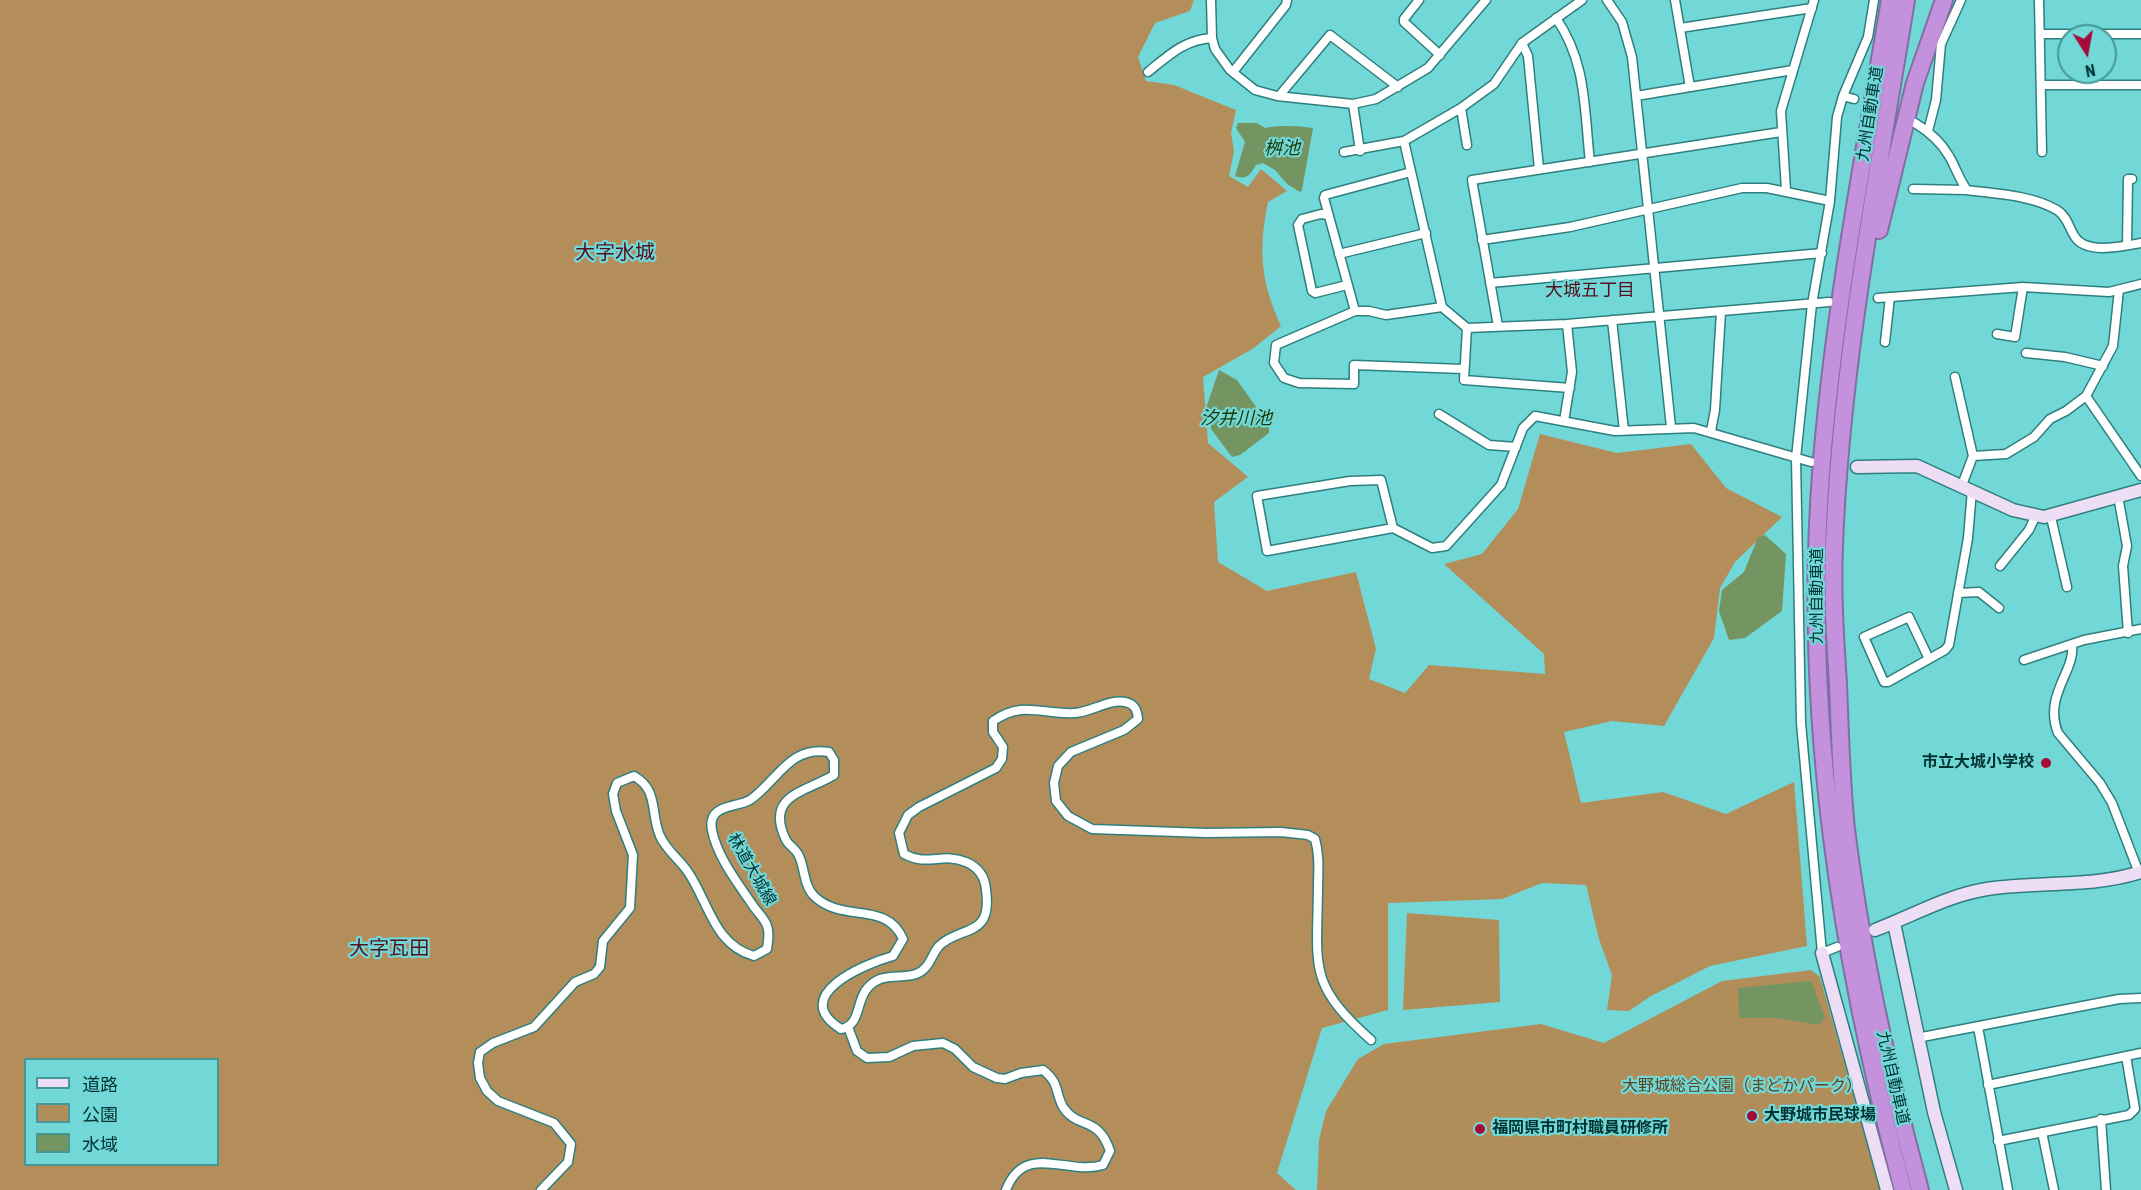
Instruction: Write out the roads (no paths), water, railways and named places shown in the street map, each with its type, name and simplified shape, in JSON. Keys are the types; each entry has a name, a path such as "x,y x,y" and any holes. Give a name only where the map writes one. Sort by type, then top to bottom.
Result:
{"highway":[{"name":"九州自動車道","path":"1889,0 1839,310 1826,410 1818,543 1818,694 1827,803 1859,1012 1903,1190"},
{"name":"九州自動車道","path":"1906,0 1853,333 1838,475 1834,546 1834,621 1846,828 1861,927 1883,1038 1920,1190"},
{"path":"1834,546 1853,374 1876,249 1915,83 1944,0"}],"street":[{"path":"1211,0 1212,38 1221,61 1256,90 1279,96 1353,104 1376,99 1428,68 1486,0"},
{"path":"1233,72 1286,5 1287,0"},
{"path":"1419,0 1404,22 1440,55"},
{"path":"1344,152 1360,151 1404,141 1461,108 1494,84 1522,43 1582,0"},
{"path":"1607,0 1622,22 1628,39 1671,427"},
{"path":"1675,0 1690,87"},
{"path":"1874,0 1868,37 1843,96 1837,117 1830,201 1812,304 1796,458 1801,723 1822,953 1887,1190"},
{"path":"1928,131 1936,100 1941,44 1960,0"},
{"path":"2039,0 2043,152"},
{"path":"1680,28 1813,4 1781,111 1786,190"},
{"path":"1556,18 1573,46 1580,68 1590,162"},
{"path":"2040,34 2141,34"},
{"path":"1279,96 1329,35 1398,87"},
{"path":"1148,72 1182,44 1212,38"},
{"path":"1522,43 1528,56 1539,170"},
{"path":"1636,96 1794,70"},
{"path":"2041,85 2141,85"},
{"path":"1843,96 1854,99"},
{"path":"1353,104 1360,151"},
{"path":"1461,108 1467,145"},
{"path":"1915,123 1928,131 1949,156 1953,169 1967,190"},
{"path":"1498,326 1472,180 1781,132"},
{"path":"1404,141 1442,307 1467,328 1567,324 1829,302"},
{"path":"1355,311 1328,215 1325,195 1411,172"},
{"path":"2127,245 2128,179 2132,179"},
{"path":"1482,240 1570,227 1648,207 1742,188 1786,190 1830,201"},
{"path":"1914,189 1967,190 2025,199 2059,210 2075,238 2086,244 2106,248 2141,243"},
{"path":"1328,215 1321,214 1302,219 1298,225 1311,291 1315,293 1347,285"},
{"path":"1339,254 1426,233"},
{"path":"1490,283 1822,253"},
{"path":"1878,298 2023,287 2092,292 2120,290 2141,284"},
{"path":"1997,334 2016,337 2023,287"},
{"path":"1973,456 2006,454 2034,437 2050,419 2066,411 2086,396 2103,366 2115,337 2120,290"},
{"path":"1885,342 1890,297"},
{"path":"1442,307 1386,315 1355,311 1276,345 1274,363 1284,378 1299,382 1354,384 1354,365 1463,369"},
{"path":"1711,432 1715,410 1721,312"},
{"path":"1612,320 1624,431"},
{"path":"1564,421 1572,372 1567,324"},
{"path":"1467,328 1464,380 1570,388"},
{"path":"2026,353 2065,357 2103,366"},
{"path":"1929,659 1909,617 1864,638 1884,682 1929,659 1950,645 1958,593 1967,487 1973,456 1955,377"},
{"path":"2086,396 2141,476"},
{"path":"1439,414 1489,445 1516,447"},
{"path":"1393,528 1382,480 1350,481 1257,496 1267,551 1393,528 1432,548 1446,546 1501,484 1523,428 1535,416 1624,431 1671,427 1711,432 1811,462"},
{"path":"1857,467 1917,466 2013,510 2035,517 2051,517 2141,490"},
{"path":"2118,496 2127,546 2122,566 2128,633"},
{"path":"2000,566 2029,530 2035,517"},
{"path":"2051,517 2067,586"},
{"path":"1958,593 1979,592 1999,608"},
{"path":"2024,660 2072,644 2141,629"},
{"path":"1875,930 1947,900 1985,890 2118,878 2140,873 2112,803 2100,783 2058,733 2055,725 2055,706 2061,681 2072,657 2072,644"},
{"path":"1006,1190 1016,1172 1027,1165 1062,1164 1093,1168 1103,1165 1110,1150 1106,1140 1100,1130 1079,1120 1062,1106 1057,1084 1044,1071 1021,1073 1005,1079 997,1078 974,1066 955,1049 943,1043 913,1046 889,1056 867,1058 858,1051 848,1028 856,1020 862,992 869,985 881,979 915,974 925,969 938,948 946,941 972,931 981,923 988,905 985,880 975,868 952,858 925,862 914,860 904,854 899,833 903,822 914,811 996,768 1002,759 1003,747 993,732 993,721 1007,711 1035,708 1076,713 1122,701 1132,704 1137,709 1138,719 1124,730 1071,752 1058,766 1054,783 1056,801 1068,816 1083,826 1117,830 1281,832 1308,835 1315,839 1318,865 1317,963 1329,996 1338,1009 1371,1040"},
{"name":"林道大城線","path":"541,1190 568,1162 571,1144 554,1124 498,1101 487,1091 480,1078 478,1063 480,1053 493,1043 534,1027 575,982 594,974 600,967 603,941 630,908 633,855 616,811 613,794 617,783 626,778 634,776 644,781 651,792 654,819 660,836 670,854 687,871 722,936 742,953 754,956 767,949 768,926 721,853 712,830 712,818 719,810 730,804 748,801 764,789 778,771 799,757 816,750 829,752 834,760 834,775 792,794 783,807 780,824 787,843 799,854 812,894 825,904 856,915 877,915 889,920 898,928 903,939 893,956 871,962 843,977 825,994 822,1007 824,1015 841,1029 848,1028"},
{"path":"1894,923 1934,1112 1956,1190"},
{"path":"1822,953 1838,946"},
{"path":"1917,1038 2119,999 2141,998"},
{"path":"1978,1027 2008,1190"},
{"path":"1988,1085 2141,1053"},
{"path":"1998,1141 2129,1115 2135,1109 2126,1056"},
{"path":"2101,1119 2106,1190"},
{"path":"2043,1132 2054,1190"}],"water":[{"name":"桝池","path":"1238,123 1257,123 1265,128 1289,126 1313,128 1300,192 1287,184 1275,170 1263,163 1256,165 1245,177 1235,176 1245,142 1236,128"},
{"name":"汐井川池","path":"1219,370 1237,380 1269,425 1269,433 1240,455 1232,457 1211,429 1211,423 1202,420"},
{"path":"1765,535 1786,554 1782,611 1745,638 1729,640 1719,611 1722,590 1744,572 1758,537"},
{"path":"1811,981 1825,1018 1818,1025 1777,1018 1739,1018 1738,988"}],"place":[{"name":"市立大城小学校","path":"2046,763"},
{"name":"大野城市民球場","path":"1752,1116"},
{"name":"福岡県市町村職員研修所","path":"1480,1129"}],"district":[{"name":"大字水城","path":"615,254"},
{"name":"大城五丁目","path":"1590,291"},
{"name":"大字瓦田","path":"389,950"}],"park label":[{"name":"大野城総合公園（まどかパーク）","path":"1742,1087"}]}
